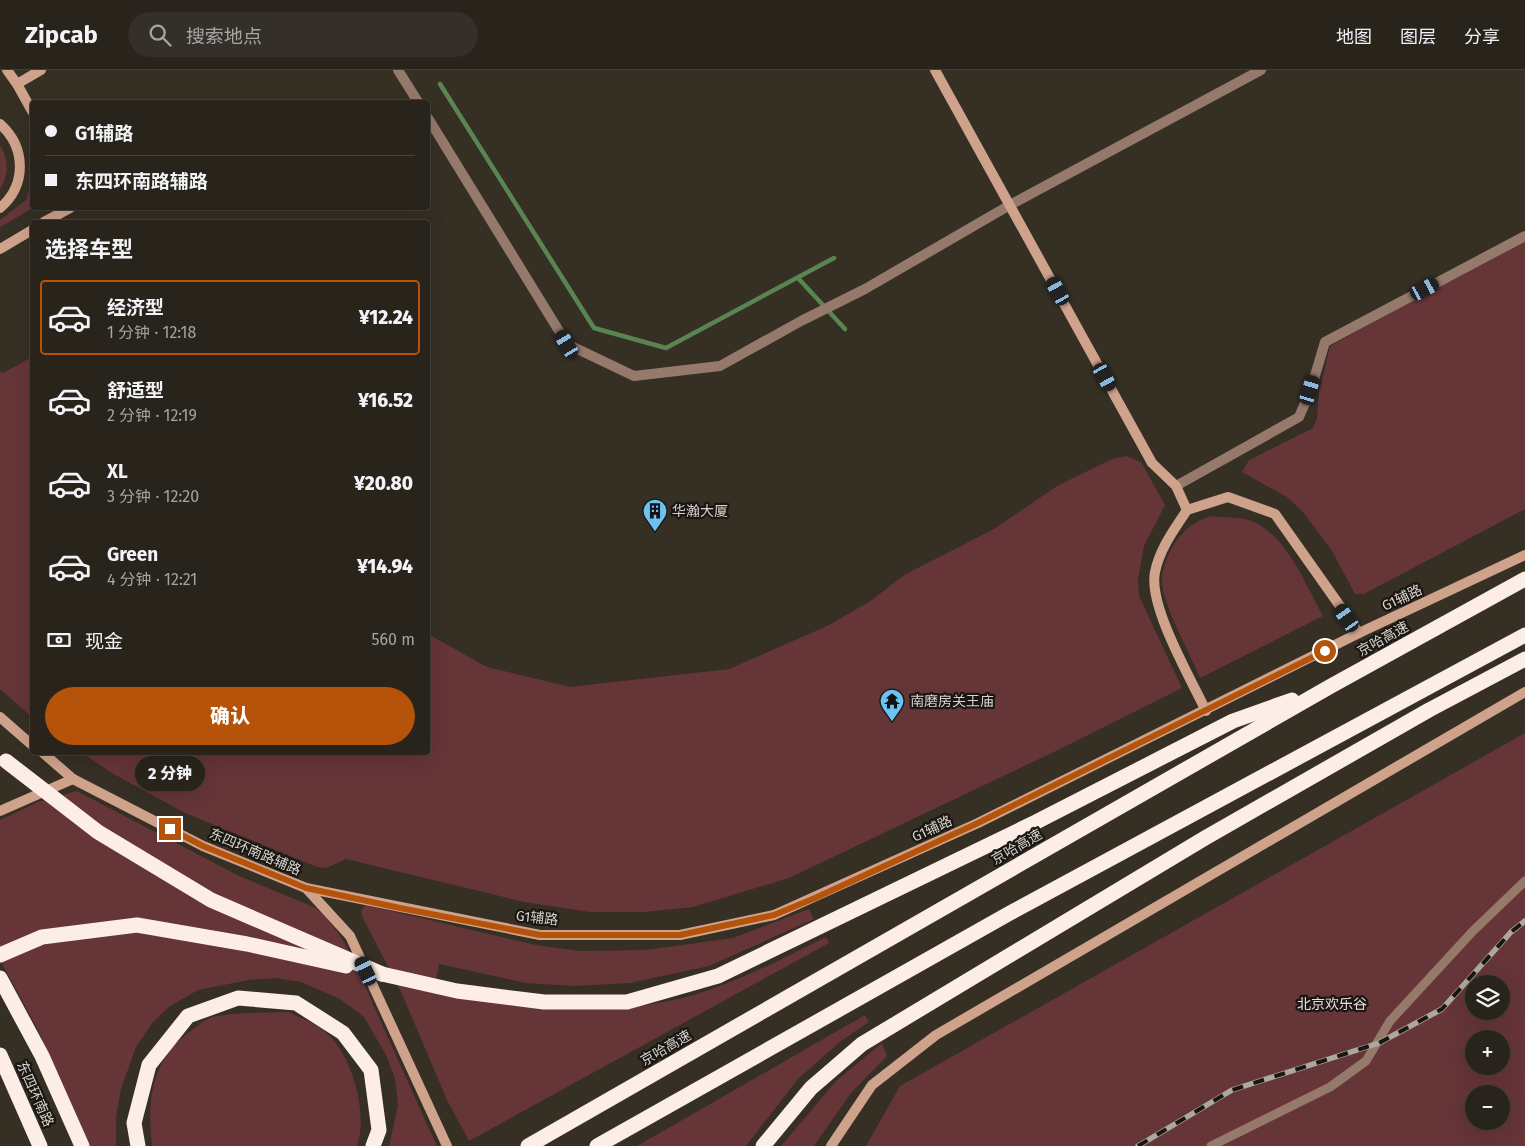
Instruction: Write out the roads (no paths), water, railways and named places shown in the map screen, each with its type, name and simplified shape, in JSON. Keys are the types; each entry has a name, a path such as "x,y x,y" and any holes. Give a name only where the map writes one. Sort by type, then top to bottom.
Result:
{"highway":[{"name":"京哈高速","path":"528,1146 1331,686 1525,579"},
{"path":"597,1146 1019,908 1525,635"},
{"path":"1429,710 1503,648 1525,642"},
{"path":"763,1146 811,1088 862,1044 1205,838 1429,710 1525,659"},
{"path":"0,955 42,937 137,925 247,944 457,991 544,1002 627,1002 718,976 1036,822 1233,722 1331,686"},
{"path":"3,758 98,832 211,900 382,974"},
{"path":"0,978 42,1056 82,1146"},
{"path":"138,1146 134,1123 149,1065 188,1016 238,998 296,1003 344,1033 371,1070 379,1130 373,1146"},
{"name":"东四环南路","path":"0,1056 40,1146"}],"street":[{"path":"7,70 30,108"},
{"path":"16,84 40,70"},
{"path":"398,70 417,100"},
{"path":"935,70 1152,462 1176,486 1187,510"},
{"path":"430,121 567,344 634,376 720,366 801,321 850,297 1010,205 1261,70"},
{"path":"0,124 15,141 21,169 18,184 0,208"},
{"path":"48,220 66,210"},
{"path":"0,249 30,231"},
{"path":"1176,486 1299,417 1310,390 1325,342 1525,236"},
{"path":"1206,711 1156,599 1154,573 1165,542 1187,510 1228,497 1275,514 1359,634"},
{"name":"G1辅路","path":"306,888 540,935 680,935 774,915 978,823 1359,634 1525,555"},
{"path":"831,1146 872,1085 936,1035 1525,692"},
{"path":"0,717 30,743"},
{"name":"东四环南路辅路","path":"45,755 73,779 203,846 306,888 350,936 447,1146"},
{"path":"0,811 73,779"}],"lane":[{"path":"1211,1146 1330,1087 1366,1061 1390,1021 1473,931 1525,881"}],"waterway":[{"path":"440,84 594,328 666,348 834,258"},
{"path":"798,278 845,329"}],"railway":[{"path":"1138,1146 1232,1090 1379,1043 1442,1009 1511,932 1525,921"}],"place":[{"name":"华瀚大厦","path":"655,532"},
{"name":"南磨房关王庙","path":"892,722"}],"park label":[{"name":"北京欢乐谷","path":"1332,1004"}]}
